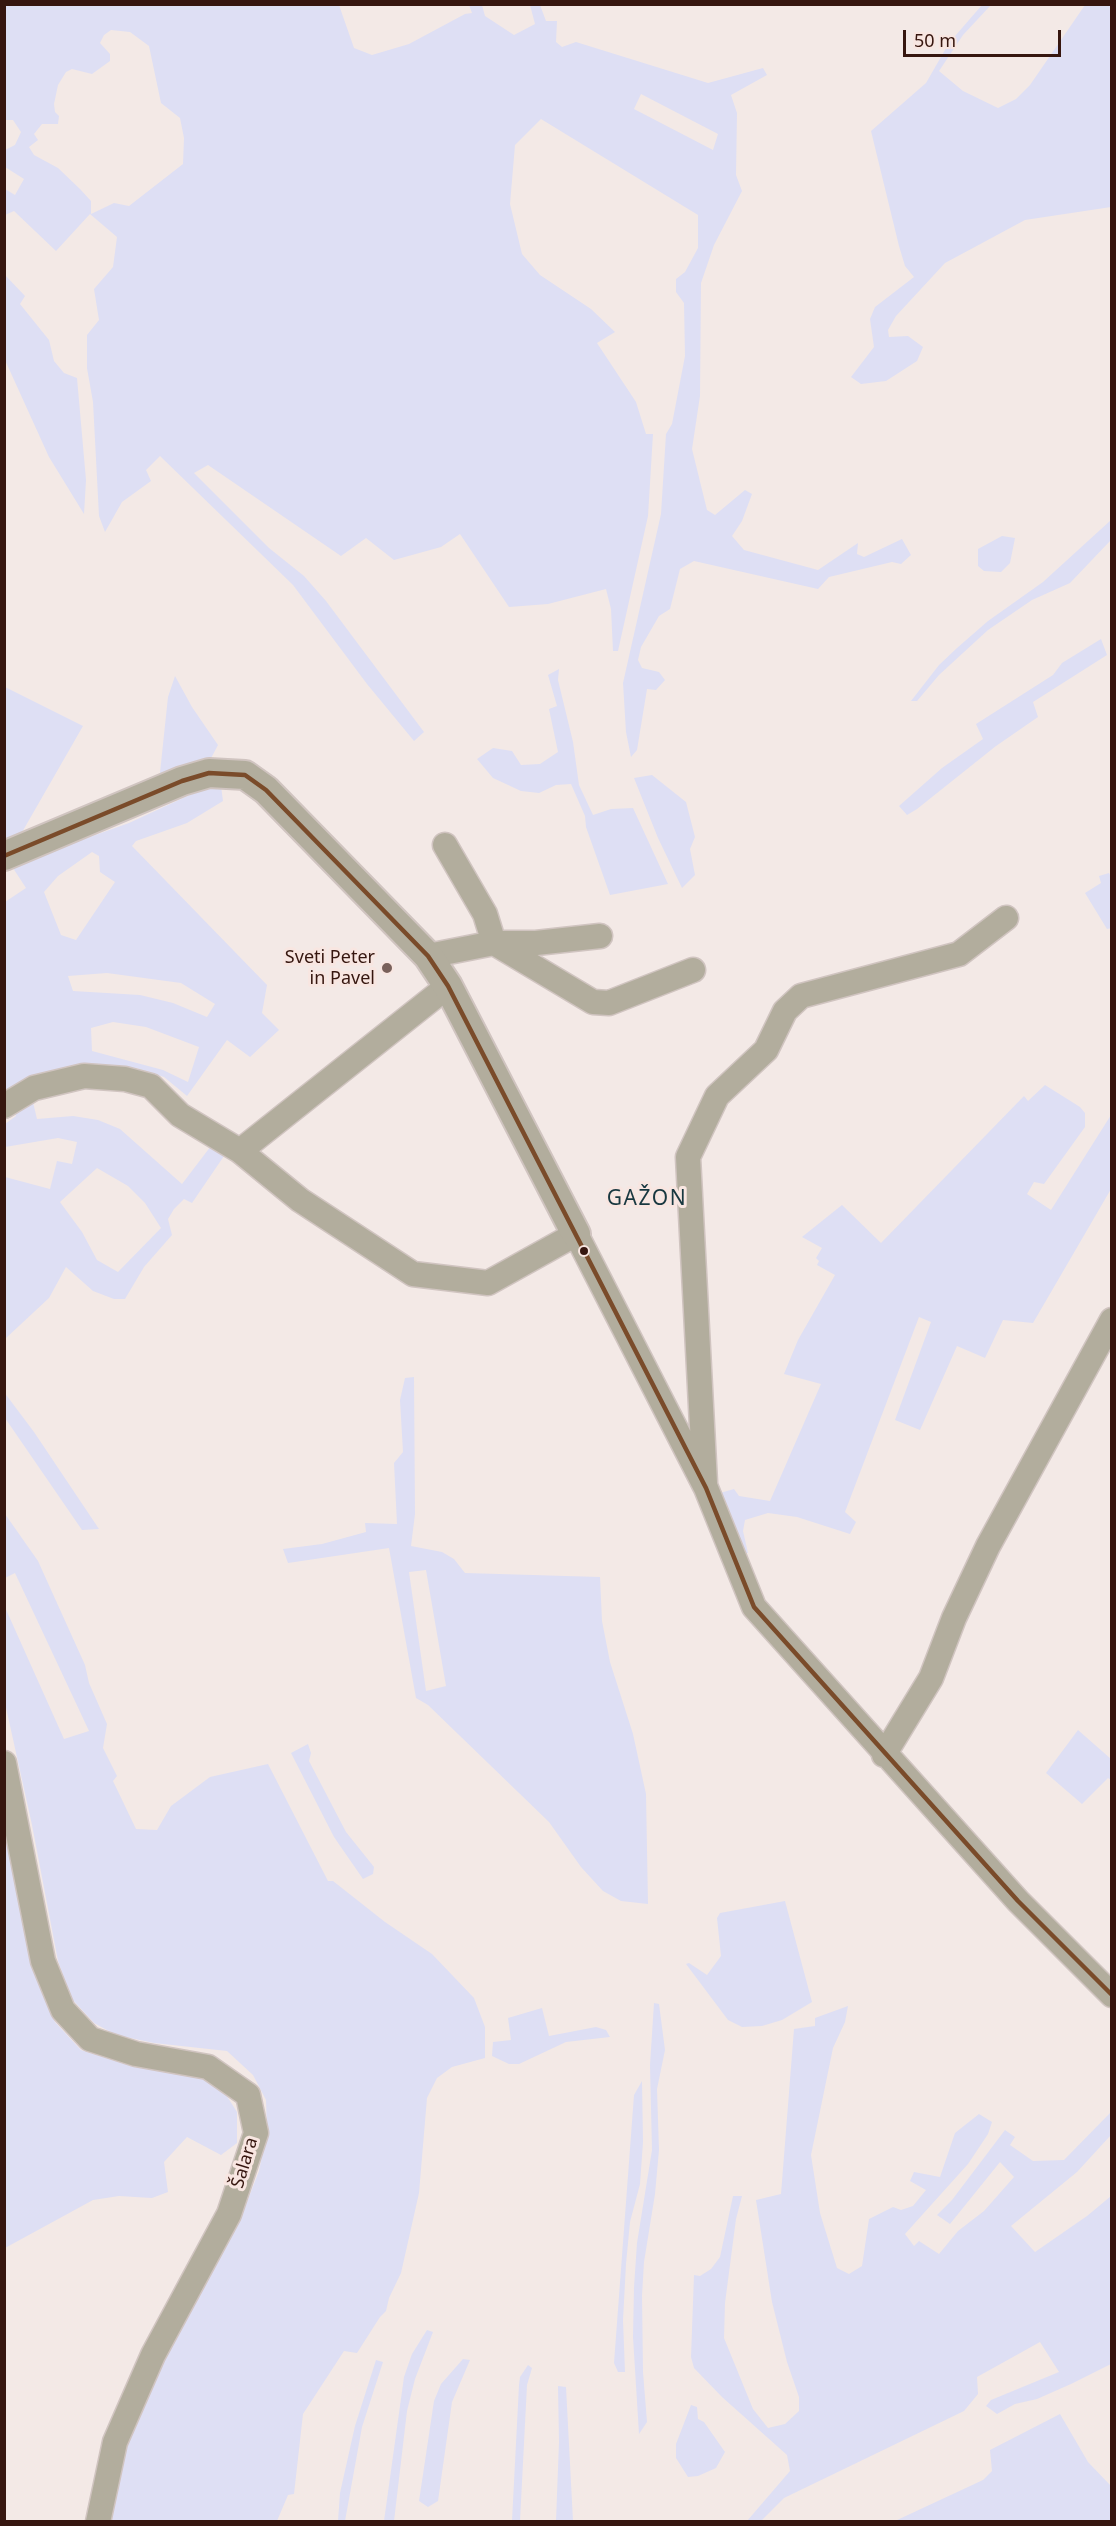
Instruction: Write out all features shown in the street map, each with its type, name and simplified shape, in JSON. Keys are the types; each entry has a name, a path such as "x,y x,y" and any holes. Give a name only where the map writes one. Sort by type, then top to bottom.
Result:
{"street":[{"path":"4,856 182,781 209,773 245,775 266,790 428,956 448,986 706,1488 754,1607 1018,1901 1112,1995"},
{"path":"445,845 485,914 494,943 593,1002 609,1003 693,970"},
{"path":"706,1488 688,1157 717,1096 766,1050 785,1011 801,996 959,954 1006,918"},
{"path":"428,956 494,943 536,943 600,936"},
{"path":"240,1150 448,986"},
{"path":"4,1106 34,1088 84,1076 125,1079 151,1086 180,1115 240,1150 300,1200 413,1274 488,1283 576,1234"},
{"path":"885,1755 931,1678 954,1618 988,1546 1112,1320"},
{"name":"Šalara","path":"4,1763 43,1960 63,2010 90,2039 136,2054 208,2067 248,2095 256,2133 229,2214 153,2355 115,2442 98,2522"}],"shaded area":[{"path":"4,5 339,5 354,48 372,55 409,44 465,14 472,13 469,5 482,5 485,16 514,35 535,24 530,5 540,5 546,21 557,21 556,42 562,47 576,42 708,83 763,68 767,75 731,95 737,113 736,175 742,191 714,245 701,283 700,396 692,449 707,510 715,515 745,490 752,494 742,521 732,536 744,550 818,570 858,543 857,554 864,557 902,539 911,555 901,564 892,562 829,577 818,589 694,561 680,569 670,609 659,616 641,647 638,660 642,668 659,672 665,680 656,690 647,689 637,750 631,757 626,732 623,683 661,514 666,434 672,424 685,356 684,303 676,292 676,279 685,272 698,248 698,215 541,119 515,145 510,204 522,254 540,275 591,309 615,332 597,343 636,402 646,434 653,434 648,516 618,651 613,651 611,609 606,589 548,604 509,607 460,534 441,547 394,560 366,538 341,556 208,465 194,473 269,548 304,576 326,601 424,732 414,741 367,684 293,585 160,456 146,470 151,481 122,502 105,532 99,516 93,402 87,368 87,335 99,320 94,289 113,267 117,237 90,214 56,251 14,211 5,215 5,189 15,195 24,179 5,167 5,150 15,145 21,132 13,120 5,120","holes":["111,30 130,32 149,46 161,103 180,118 184,138 183,164 129,206 114,203 91,214 91,201 80,189 58,168 34,155 29,147 38,140 34,134 42,124 58,124 59,116 55,112 54,104 58,85 66,72 72,69 92,74 110,61 110,54 100,43 104,35","641,94 718,134 713,150 634,109"]},
{"path":"982,5 991,5 963,35 939,71 963,91 998,108 1016,99 1030,85 1085,5 1111,5 1111,207 1025,220 945,263 896,316 888,330 889,337 908,336 923,347 917,361 886,381 861,384 851,377 874,347 870,319 875,307 914,277 905,266 899,246 871,131 926,83 949,43"},
{"path":"5,275 25,296 20,304 49,340 54,361 64,373 77,378 86,480 84,514 49,457 5,360"},
{"path":"1111,520 1111,540 1070,583 1032,600 988,630 939,675 917,701 911,701 939,665 957,648 988,621 1043,582"},
{"path":"1002,536 1015,538 1010,563 1001,572 984,571 978,566 978,549"},
{"path":"1101,639 1107,655 1033,702 1038,717 996,746 917,809 907,815 899,806 942,768 983,739 976,724 1053,675 1062,663"},
{"path":"559,669 558,680 573,742 579,785 593,815 611,809 633,808 668,884 610,895 586,827 585,816 571,784 556,785 539,793 521,791 493,778 477,759 493,748 512,751 521,765 540,764 558,752 549,709 557,706 548,675"},
{"path":"175,676 192,707 218,745 209,762 159,782 168,697"},
{"path":"5,687 83,726 17,841 5,845"},
{"path":"652,775 686,802 695,837 690,849 695,875 682,888 658,838 634,778"},
{"path":"221,786 223,801 187,823 136,841 132,846 267,985 262,1013 279,1030 250,1057 227,1040 187,1096 164,1077 136,1068 103,1070 19,1084 5,1091 5,902 26,888 11,865 129,823 196,792","holes":["92,852 99,856 100,872 115,882 76,940 61,935 44,892 58,876","107,973 181,983 215,1004 207,1017 173,1003 140,995 73,991 68,976","113,1022 146,1027 199,1047 188,1082 163,1070 92,1051 91,1028"]},
{"path":"1109,873 1112,879 1112,928 1107,929 1085,893 1101,883 1099,876"},
{"path":"1045,1085 1080,1107 1085,1113 1085,1127 1044,1184 1034,1182 1027,1194 1051,1210 1111,1115 1111,1189 1033,1323 1003,1320 985,1358 957,1346 920,1430 895,1420 931,1322 919,1317 845,1512 856,1522 850,1534 797,1517 768,1513 745,1520 743,1531 748,1553 741,1553 720,1493 734,1489 739,1496 770,1501 821,1384 784,1374 798,1340 835,1275 817,1265 819,1261 816,1258 822,1248 802,1237 842,1205 881,1243 1024,1096 1028,1101"},
{"path":"32,1098 37,1119 73,1116 98,1120 120,1129 182,1184 214,1142 224,1156 192,1203 184,1199 174,1209 168,1219 172,1235 144,1267 125,1299 114,1299 93,1291 66,1267 49,1298 5,1339 5,1177 50,1189 57,1161 72,1164 77,1142 58,1138 5,1147 5,1124 16,1116 13,1108","holes":["97,1168 128,1186 145,1203 161,1228 118,1272 97,1260 82,1232 60,1202"]},
{"path":"414,1377 415,1514 411,1546 442,1552 454,1559 465,1573 600,1577 602,1621 610,1662 633,1734 646,1794 648,1904 621,1901 603,1891 581,1867 549,1822 428,1705 416,1698 389,1548 288,1563 283,1549 322,1544 366,1532 365,1523 397,1524 394,1463 403,1452 400,1400 405,1378","holes":["426,1570 446,1686 426,1691 409,1572"]},
{"path":"4,1392 34,1432 99,1529 82,1530 5,1418"},
{"path":"5,1514 38,1561 85,1665 89,1683 107,1724 103,1748 117,1776 113,1781 136,1829 157,1830 171,1806 210,1777 268,1764 328,1881 333,1881 385,1922 432,1954 474,1998 485,2027 485,2058 452,2067 437,2078 427,2098 419,2193 401,2273 389,2298 386,2311 357,2353 344,2351 303,2414 294,2494 288,2495 277,2521 109,2521 119,2464 136,2414 168,2348 241,2217 259,2171 267,2130 266,2100 253,2075 227,2051 154,2043 116,2035 94,2023 71,1998 58,1961 32,1825 5,1703 4,1605 64,1739 89,1731 15,1573 5,1578"},
{"path":"1078,1730 1111,1759 1111,1780 1108,1778 1082,1804 1046,1773"},
{"path":"308,1744 311,1753 309,1761 346,1832 374,1867 373,1874 363,1879 334,1837 291,1753"},
{"path":"4,1819 23,1903 34,1972 55,2022 81,2050 134,2067 197,2076 223,2090 237,2112 237,2143 221,2155 187,2137 164,2162 168,2192 152,2198 119,2196 93,2200 5,2248"},
{"path":"785,1901 812,2002 782,2020 762,2026 742,2027 728,2020 686,1964 689,1963 707,1975 721,1956 717,1918 720,1913"},
{"path":"654,2003 659,2004 665,2050 657,2089 659,2150 655,2194 644,2262 642,2295 643,2372 647,2422 639,2434 633,2337 634,2287 637,2243 652,2150 650,2065"},
{"path":"848,2006 845,2022 833,2048 811,2155 820,2213 837,2268 849,2274 862,2266 869,2219 893,2207 901,2210 913,2206 926,2190 910,2181 914,2172 940,2177 955,2133 979,2114 992,2122 988,2134 968,2164 905,2234 914,2246 919,2241 939,2254 958,2231 984,2211 1014,2177 1000,2162 950,2224 937,2215 952,2200 1005,2130 1015,2137 1010,2145 1033,2161 1064,2160 1111,2112 1111,2135 1077,2172 1011,2226 1035,2252 1087,2216 1111,2196 1111,2364 1037,2399 1015,2404 997,2414 986,2406 991,2400 1059,2372 1040,2342 977,2377 978,2394 964,2411 784,2498 761,2521 747,2521 790,2471 787,2455 722,2397 694,2368 691,2357 694,2275 700,2276 711,2269 720,2257 733,2196 742,2196 736,2219 725,2303 724,2338 753,2409 768,2428 785,2424 799,2411 799,2397 787,2362 772,2302 756,2200 781,2194 794,2029 815,2026 815,2018"},
{"path":"542,2008 549,2036 596,2027 606,2030 610,2037 566,2042 519,2064 509,2064 492,2056 493,2042 511,2040 508,2018"},
{"path":"642,2081 643,2142 640,2184 630,2222 626,2264 623,2320 625,2372 618,2372 614,2363 634,2095"},
{"path":"427,2330 433,2332 415,2379 407,2411 394,2521 384,2521 404,2377 412,2354"},
{"path":"463,2359 470,2360 452,2402 438,2501 428,2507 419,2501 434,2401 441,2384"},
{"path":"376,2360 383,2362 362,2427 345,2521 338,2521 340,2493 355,2426"},
{"path":"528,2365 532,2368 527,2385 520,2521 512,2521 519,2385 520,2377"},
{"path":"558,2386 566,2387 573,2521 556,2521 559,2442"},
{"path":"691,2405 697,2407 698,2419 704,2422 725,2452 716,2468 698,2476 688,2477 676,2458 676,2444"},
{"path":"1060,2414 1088,2462 1111,2486 1111,2521 895,2521 983,2480 992,2471 990,2450"}],"transit line":[{"path":"4,856 182,781 209,773 245,775 266,790 428,956 448,986 706,1488 754,1607 1018,1901 1112,1995"}],"place":[{"name":"Sveti Peter in Pavel","path":"387,968"}],"district":[{"name":"GAŽON","path":"647,1199"}]}
